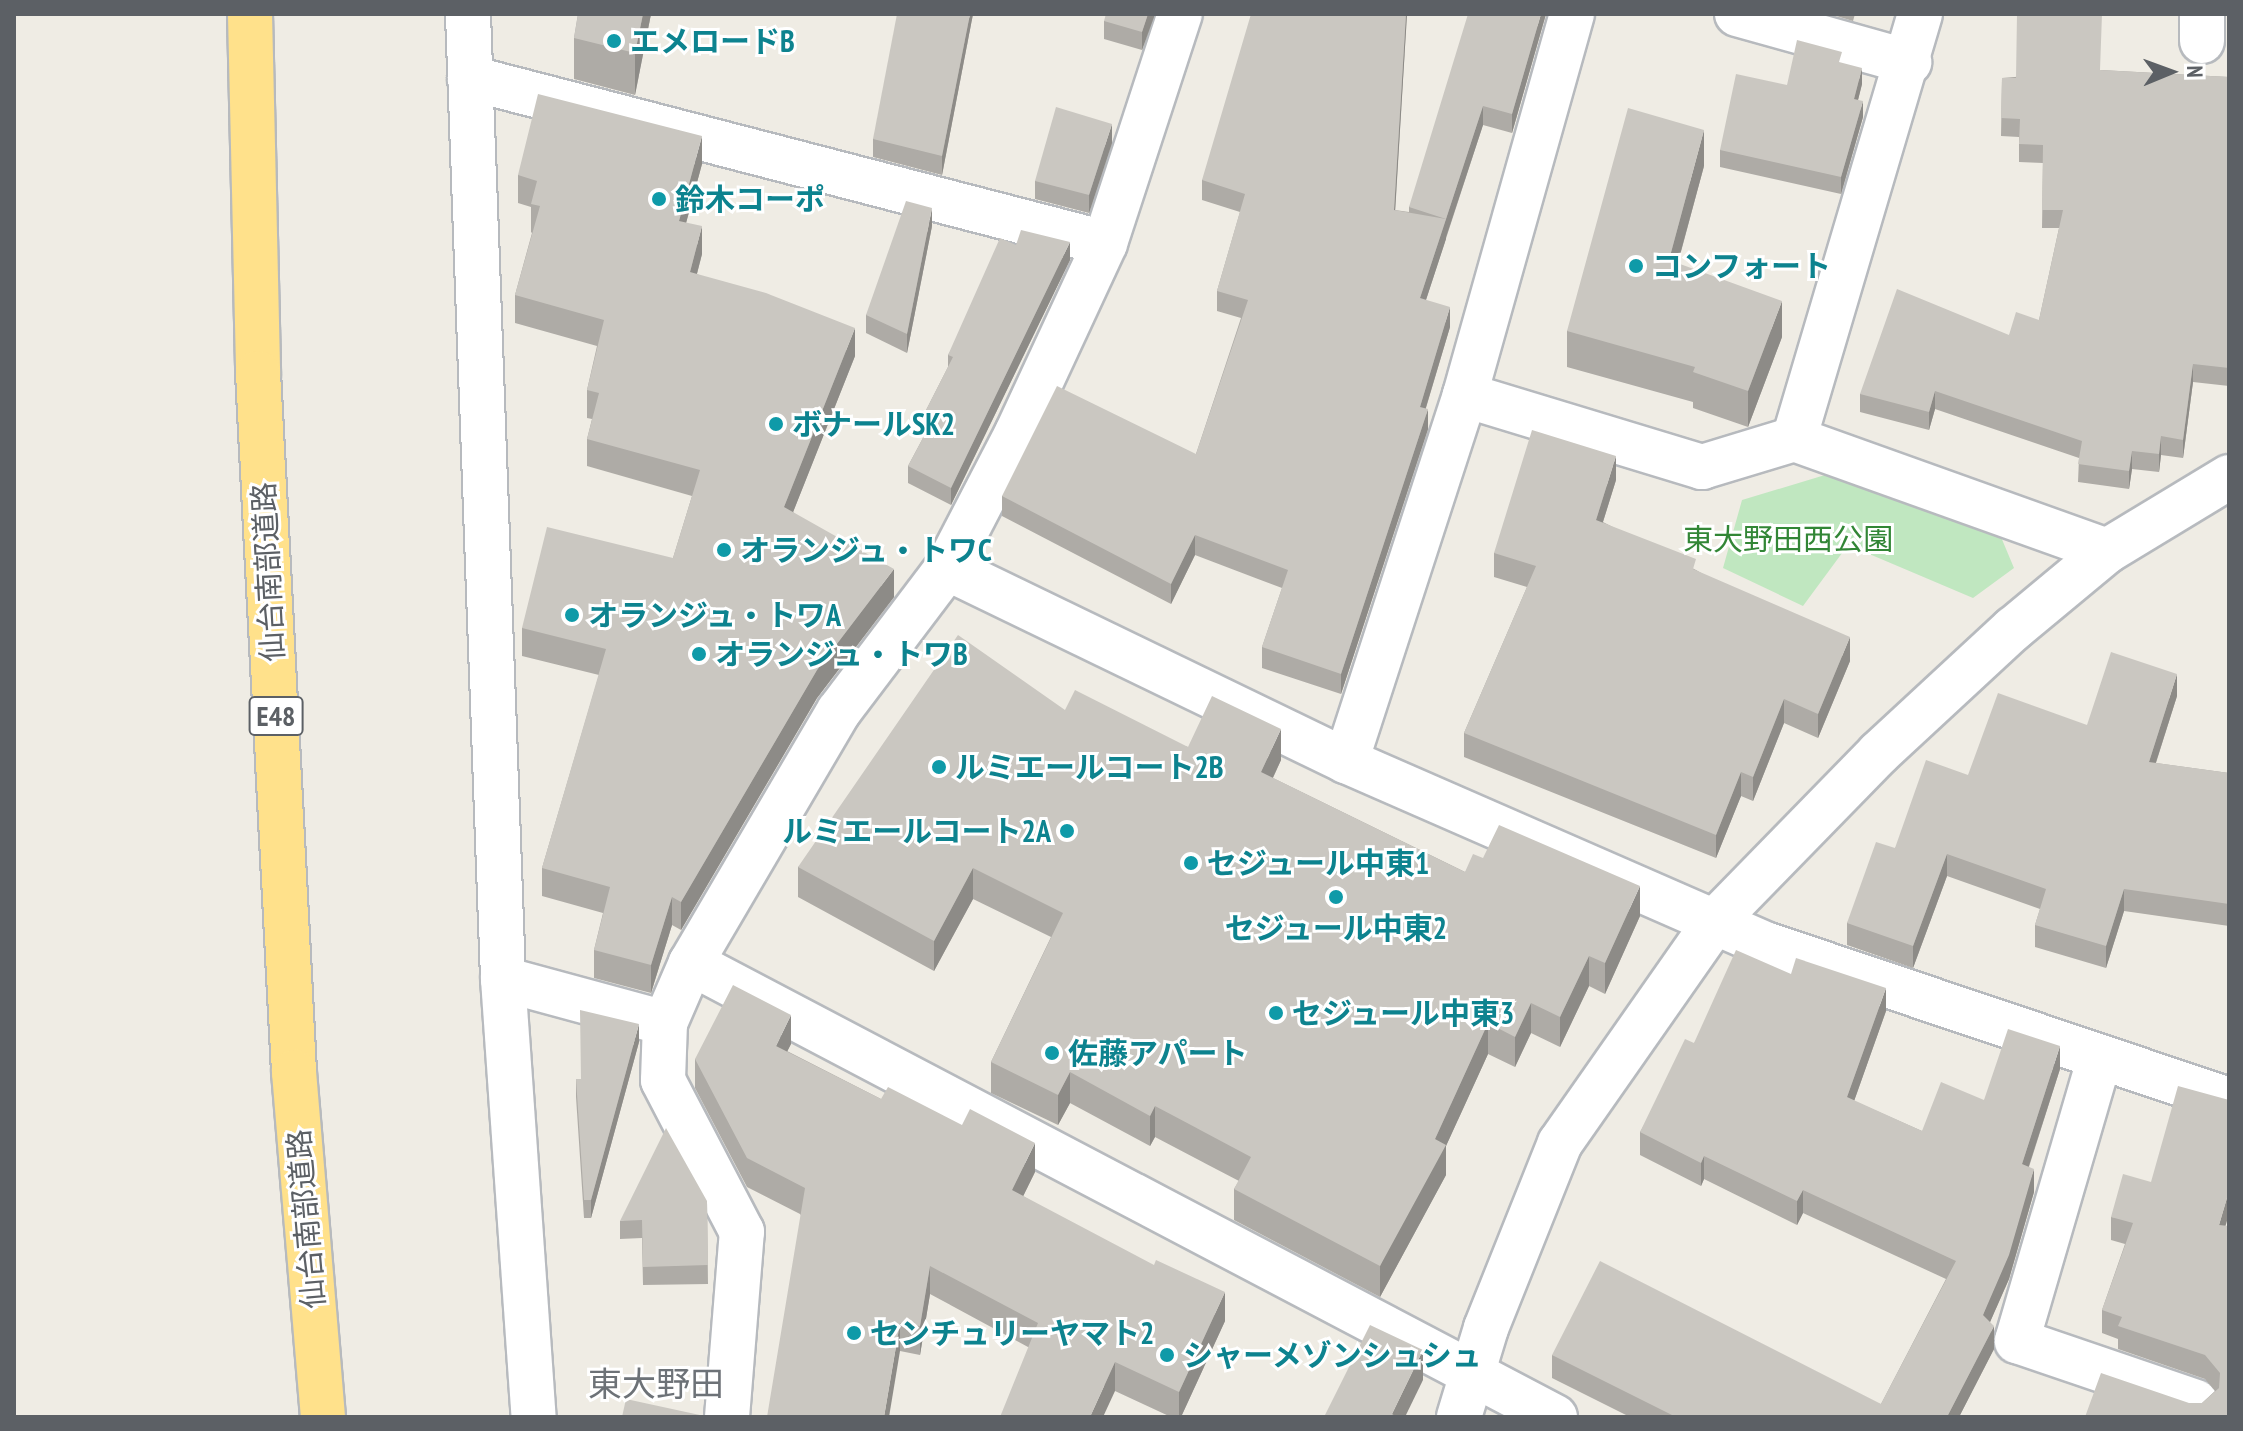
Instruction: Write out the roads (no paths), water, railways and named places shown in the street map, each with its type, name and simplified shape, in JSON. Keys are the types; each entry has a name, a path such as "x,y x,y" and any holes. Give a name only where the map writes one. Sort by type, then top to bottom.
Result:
{"highway":[{"name":"仙台南部道路","path":"250,14 258,373 289,977 323,1417"}],"street":[{"path":"468,14 503,979 534,1417"},
{"path":"727,1417 742,1232 663,1080 665,1023 691,963 839,711 947,568 1105,243 1180,14"},
{"path":"1346,761 1465,395 1572,14"},
{"path":"1737,14 1909,62"},
{"path":"1794,439 1909,62 1920,14"},
{"path":"470,78 1105,243"},
{"path":"1465,395 1702,467 1794,439 2107,551"},
{"path":"1459,1417 1470,1374 1539,1184 1560,1143 1716,920 1879,753 2107,551 2229,477"},
{"path":"947,568 1346,761 1768,945 2229,1100"},
{"path":"691,963 1555,1417"},
{"path":"503,979 665,1023"},
{"path":"2100,1057 2017,1341 2196,1402"}],"place":[{"name":"エメロードB","path":"614,41"},
{"name":"鈴木コーポ","path":"659,199"},
{"name":"コンフォート","path":"1636,266"},
{"name":"ボナールSK2","path":"776,424"},
{"name":"オランジュ・トワC","path":"724,550"},
{"name":"オランジュ・トワA","path":"572,615"},
{"name":"オランジュ・トワB","path":"699,654"},
{"name":"ルミエールコート2B","path":"939,767"},
{"name":"ルミエールコート2A","path":"1067,831"},
{"name":"セジュール中東1","path":"1191,863"},
{"name":"セジュール中東2","path":"1336,897"},
{"name":"セジュール中東3","path":"1276,1013"},
{"name":"佐藤アパート","path":"1052,1053"},
{"name":"センチュリーヤマト2","path":"854,1333"},
{"name":"シャーメゾンシュシュ","path":"1167,1355"}],"district":[{"name":"東大野田","path":"656,1384"}],"park label":[{"name":"東大野田西公園","path":"1788,539"}]}
